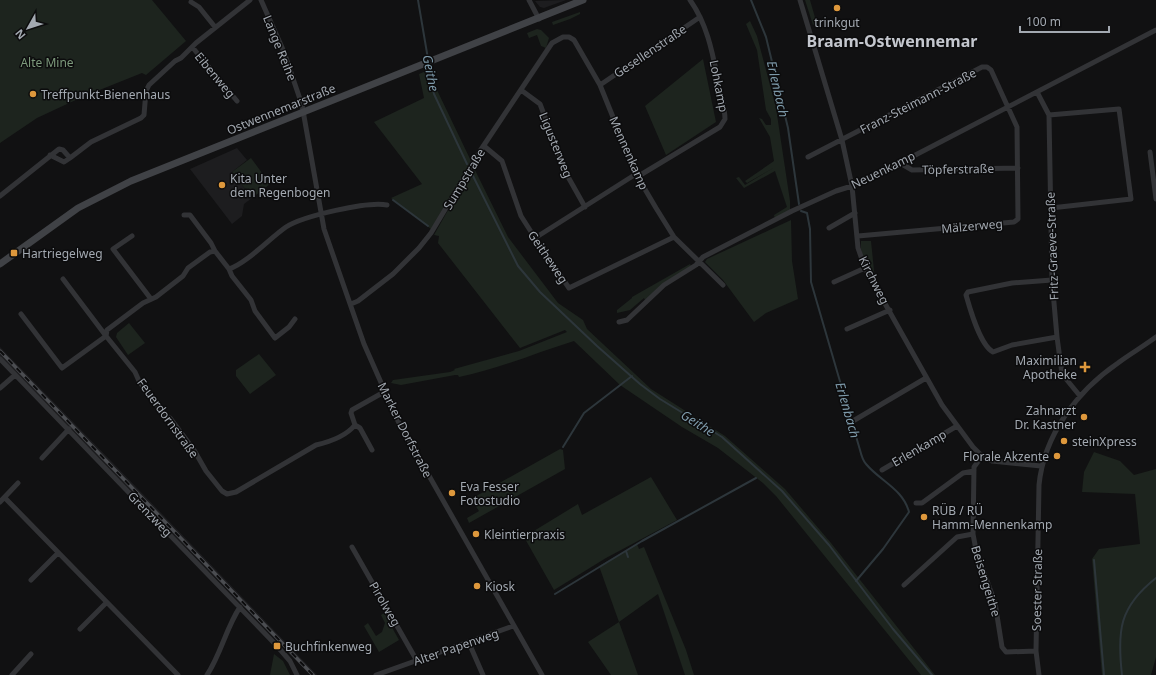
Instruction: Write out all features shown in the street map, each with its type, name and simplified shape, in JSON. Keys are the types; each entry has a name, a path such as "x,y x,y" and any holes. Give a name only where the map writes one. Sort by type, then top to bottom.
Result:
{"street":[{"path":"50,156 64,162 91,142 141,118 144,115 147,87 170,65 193,48 196,43 215,27 226,21 250,0"},
{"name":"Lange Reihe","path":"261,0 284,52 304,115"},
{"path":"529,0 539,19"},
{"name":"Ostwennemarstraße","path":"0,264 45,230 100,195 140,177 304,115 583,0"},
{"name":"Lohkamp","path":"535,238 724,123 725,113 707,33 690,0"},
{"name":"Kirchweg","path":"800,0 842,140 852,186 858,248 865,268 890,310 926,378 957,426 982,456"},
{"path":"191,2 199,7 215,27"},
{"name":"Gesellenstraße","path":"600,85 700,17"},
{"name":"Neuenkamp","path":"619,322 627,320 664,285 696,265 703,257 792,211 836,191 852,186 900,163 1156,30"},
{"name":"Mennenkamp","path":"560,37 569,37 574,40 600,85 637,176 674,237 723,286"},
{"name":"Sumpstraße","path":"351,304 358,301 386,279 419,248 433,231 484,146 552,43 560,37"},
{"name":"Eibenweg","path":"193,48 237,101"},
{"name":"Franz-Steimann-Straße","path":"808,157 985,67 991,70 1008,106"},
{"name":"Ligusterweg","path":"521,90 540,104 567,175 585,207"},
{"name":"Fritz-Graeve-Straße","path":"1037,92 1049,115 1052,280 1062,374 1080,396"},
{"name":"Mälzerweg","path":"858,236 1016,221 1019,217 1017,127 1008,106"},
{"path":"1049,115 1119,109 1131,198 1051,208"},
{"name":"Marker Dorfstraße","path":"304,115 320,215 384,392 398,421 542,675"},
{"name":"Geitheweg","path":"484,146 502,161 521,216 569,288 674,237"},
{"path":"0,196 61,148 70,158"},
{"path":"1150,152 1156,199"},
{"name":"Töpferstraße","path":"900,163 912,170 1018,168"},
{"path":"229,269 287,227 320,215 355,206 378,203 387,205"},
{"path":"829,228 855,213"},
{"path":"184,215 190,215 211,243 215,251 229,269 232,276 251,300 255,311 275,338 289,327 295,319"},
{"path":"132,236 113,249 152,299"},
{"path":"21,314 62,368 106,336 107,330 183,276 188,268 210,252 215,251"},
{"path":"834,282 865,268"},
{"path":"63,278 106,336"},
{"path":"1052,280 996,286 968,292 966,295 983,340 987,347 993,352 1020,343 1057,337"},
{"path":"847,329 890,310"},
{"name":"Feuerdornstraße","path":"106,336 108,341 135,372 139,381 165,416 170,418 194,450 210,476 222,491 227,494 236,492 316,445 329,442 348,431 354,425"},
{"name":"Soester Straße","path":"1039,675 1036,652 1039,485 1041,466 1055,432 1063,418 1080,396 1110,368 1156,337"},
{"name":"Grenzweg","path":"0,359 283,652 296,674"},
{"path":"0,388 15,374"},
{"path":"853,421 926,378"},
{"path":"372,450 360,428 354,425 351,413 352,410 384,392"},
{"name":"Erlenkamp","path":"882,470 957,426"},
{"path":"42,458 69,429"},
{"path":"982,456 992,461 1041,466"},
{"name":"Beisengeithe","path":"982,456 974,467 973,534 976,550 995,603 1003,650 1007,652 1036,652"},
{"path":"916,503 922,503 963,473 974,471"},
{"path":"0,502 18,483"},
{"path":"5,498 178,675"},
{"path":"904,585 957,537 973,534"},
{"name":"Pirolweg","path":"352,547 417,661"},
{"path":"31,580 58,553"},
{"path":"80,629 106,602"},
{"path":"207,675 219,651 231,621 240,607"},
{"name":"Alter Papenweg","path":"376,675 513,626"},
{"path":"469,643 483,675"},
{"path":"12,675 32,654"}],"shaded area":[{"path":"566,0 544,8 540,7 535,1"},
{"name":"Kita Unter dem Regenbogen","path":"237,148 247,160 232,172 252,198 244,204 242,216 232,224 190,169"},
{"path":"0,347 317,675 310,675 0,356"}],"green space":[{"name":"Alte Mine","path":"0,0 152,0 186,41 146,75 142,73 82,97 37,118 0,143"},
{"path":"805,0 810,0 816,21 820,20 820,22 813,25"},
{"path":"580,12 580,14 570,19 553,25 552,22"},
{"path":"750,21 757,36 776,108 790,201 790,210 775,219 774,215 787,207 775,171 744,188 736,178 739,177 745,185 775,167 747,183 745,181 774,161 770,137 759,118 762,119 766,125 771,125 771,119 766,110 757,50 746,24"},
{"path":"537,29 541,30 549,38 546,48 541,46 537,35 529,38 527,33"},
{"path":"703,59 716,122 666,155 645,106"},
{"path":"433,68 437,90 471,161 431,229 391,198 422,184 374,122 424,98 419,74"},
{"path":"251,158 270,184 252,198 232,172"},
{"path":"473,166 508,237 558,303 583,320 587,329 651,389 725,436 785,489 831,543 935,675 921,675 776,496 763,483 718,448 682,427 620,385 574,341 474,374 459,377 458,375 455,375 401,385 391,383 393,380 450,372 455,370 454,369 519,351 567,332 565,330 520,348 438,243 439,236 434,235"},
{"path":"791,220 792,261 798,299 766,313 754,322 723,280 705,262 707,259"},
{"path":"861,241 871,241 875,280 867,265 865,265 861,249"},
{"path":"690,264 691,266 645,300 644,298 630,310 617,313 617,310 632,297"},
{"path":"129,323 145,343 128,355 116,337 117,333"},
{"path":"259,354 276,375 250,394 236,376 236,370"},
{"path":"560,449 563,450 565,469 469,523 467,518 479,511 471,499"},
{"path":"1094,452 1120,461 1134,475 1156,469 1156,657 1151,675 1102,675 1092,559 1099,549 1140,544 1135,494 1082,492 1084,472"},
{"path":"651,477 677,520 606,558 554,590 524,537 578,504 582,515"},
{"path":"637,544 639,549 644,547 686,650 694,675 685,675 658,594 619,622 599,566"},
{"path":"384,613 399,640 379,652 364,626 368,623 376,636 382,632 385,623 381,615"},
{"path":"619,622 638,675 611,675 588,642"},
{"path":"274,654 283,661 290,675 270,675"}],"waterway":[{"name":"Geithe","path":"418,0 428,59"},
{"name":"Erlenbach","path":"751,0 766,37 788,128 799,204"},
{"name":"Geithe","path":"428,64 434,94 467,164"},
{"name":"Geithe","path":"471,172 518,266 540,292 640,384 660,399 722,437 782,491 829,545 893,629 932,675"},
{"path":"393,200 428,226"},
{"name":"Erlenbach","path":"801,211 807,213 810,229 811,282 862,457 865,463 902,497 909,512 883,549 856,581"},
{"path":"563,447 584,413 632,376"},
{"path":"555,594 642,541 756,478"},
{"path":"626,551 628,557"},
{"path":"1094,560 1104,675"},
{"path":"1122,675 1120,645 1123,621 1134,599 1156,578"}],"railway":[{"path":"0,351 313,675"}],"place":[{"name":"trinkgut","path":"837,8"},
{"name":"Treffpunkt-Bienenhaus","path":"33,94"},
{"name":"Kita Unter dem Regenbogen","path":"222,185"},
{"name":"Hartriegelweg","path":"14,253"},
{"name":"Maximilian Apotheke","path":"1085,367"},
{"name":"Zahnarzt Dr. Kastner","path":"1084,417"},
{"name":"steinXpress","path":"1064,441"},
{"name":"Florale Akzente","path":"1057,456"},
{"name":"Eva Fesser Fotostudio","path":"452,493"},
{"name":"RÜB / RÜ Hamm-Mennenkamp","path":"924,517"},
{"name":"Kleintierpraxis","path":"476,534"},
{"name":"Kiosk","path":"477,586"},
{"name":"Buchfinkenweg","path":"277,646"}],"district":[{"name":"Braam-Ostwennemar","path":"892,41"}]}
